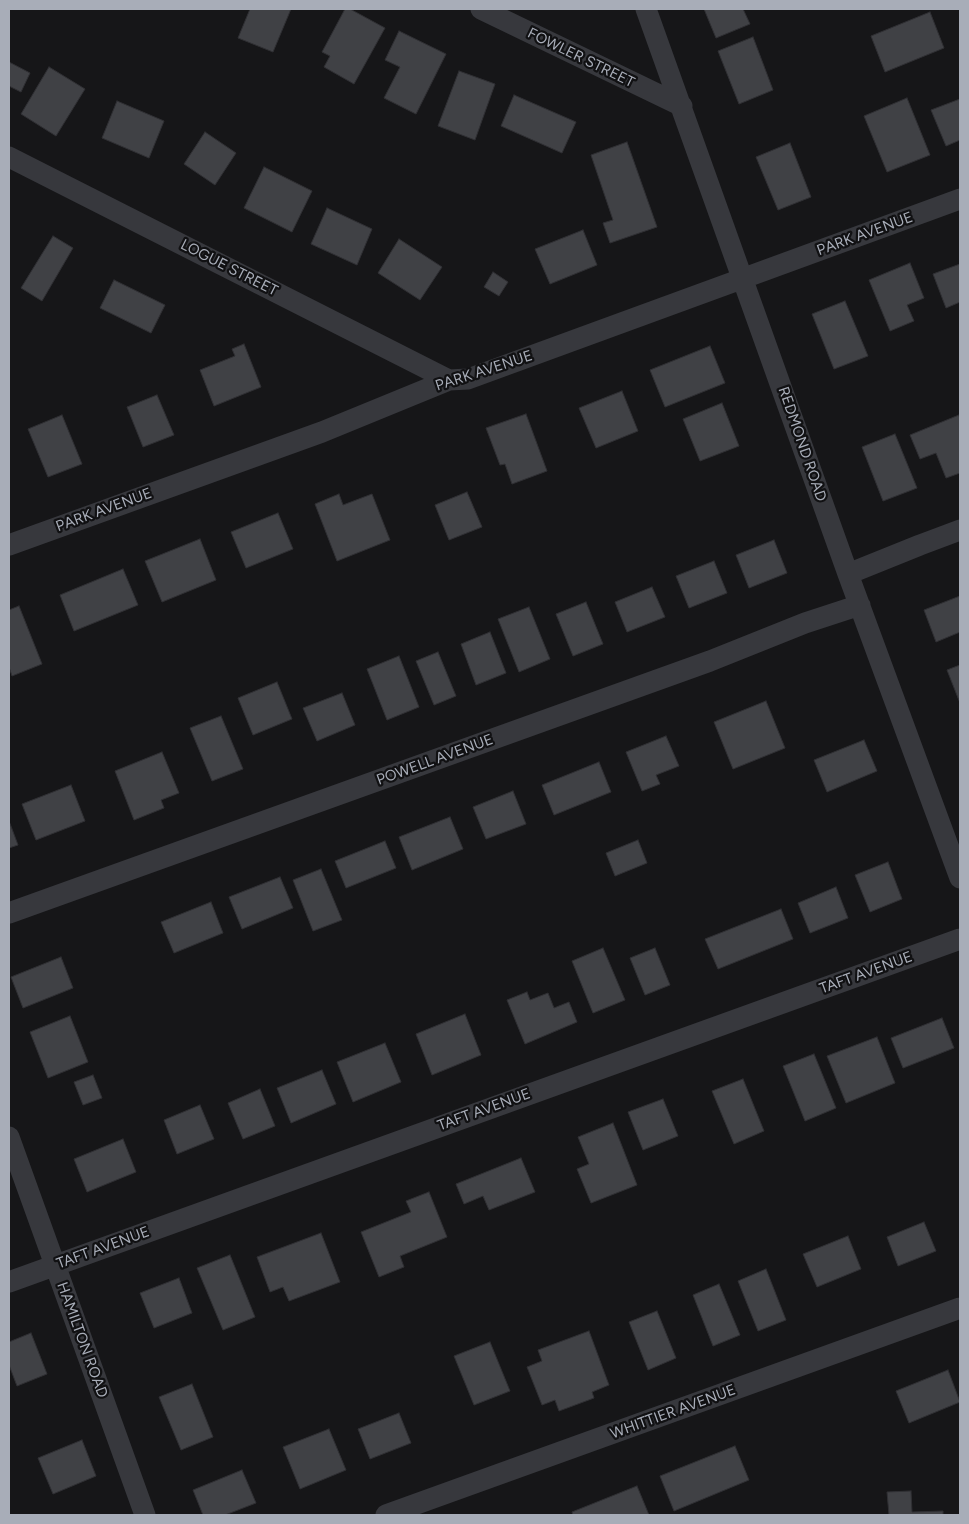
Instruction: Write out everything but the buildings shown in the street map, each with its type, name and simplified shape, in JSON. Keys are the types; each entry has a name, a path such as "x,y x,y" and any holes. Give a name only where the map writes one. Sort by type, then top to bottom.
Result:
{"street":[{"name":"FOWLER STREET","path":"481,9 682,106"},
{"name":"REDMOND ROAD","path":"646,9 744,278 848,574 960,878"},
{"name":"LOGUE STREET","path":"9,157 449,380"},
{"name":"PARK AVENUE","path":"9,545 322,432 449,380 468,379 960,199"},
{"path":"848,574 960,530"},
{"name":"POWELL AVENUE","path":"9,913 710,661 804,623 860,605"},
{"name":"TAFT AVENUE","path":"9,1282 960,939"},
{"name":"HAMILTON ROAD","path":"9,1137 145,1515"},
{"name":"WHITTIER AVENUE","path":"386,1515 960,1308"}]}
